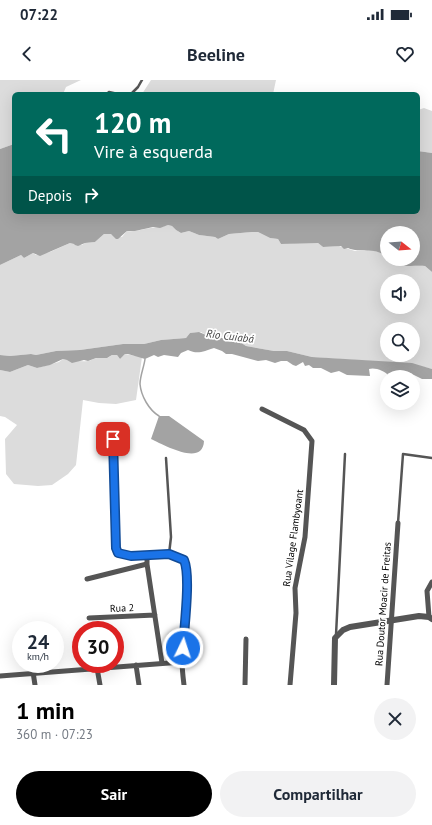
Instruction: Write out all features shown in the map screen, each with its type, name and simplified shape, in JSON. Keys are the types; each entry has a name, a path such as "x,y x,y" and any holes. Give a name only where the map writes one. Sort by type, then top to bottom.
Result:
{"street":[{"name":"Rua Vilage Flambyoant","path":"262,409 304,430 312,441 308,503 295,588 296,613 290,685"},
{"name":"Rua Doutor Moacir de Freitas","path":"387,685 398,523"},
{"path":"162,663 148,572 147,556 169,554 184,560 186,566 187,581 182,662 184,685"},
{"path":"87,578 147,564"},
{"path":"334,685 335,638 343,630 350,627 391,622 419,616 430,618 427,591 432,582"},
{"name":"Rua 2","path":"89,618 155,615"},
{"path":"245,685 246,638"},
{"path":"124,666 182,662"},
{"path":"136,665 139,685"},
{"path":"0,676 25,673"},
{"path":"33,673 35,685"},
{"path":"98,673 100,685"}],"lane":[{"path":"133,92 142,80"},
{"path":"113,439 116,548 118,553 131,556 147,556"},
{"path":"335,638 345,454"},
{"path":"398,523 403,454 432,458"},
{"path":"166,458 171,537 169,554"}],"shaded area":[{"path":"0,80 81,80 66,87 64,92 12,92 12,145 0,149"},
{"path":"151,80 276,80 273,92 143,92"},
{"path":"424,108 432,111 432,153 420,151 420,109"},
{"path":"12,145 12,214 420,214 420,151 432,153 432,272 425,266 420,266 420,226 380,226 380,253 348,248 344,249 341,246 323,247 318,243 281,244 278,239 270,238 258,232 229,234 218,239 189,231 181,233 172,226 168,225 160,228 153,227 135,231 127,231 118,239 111,234 104,234 95,242 85,243 78,246 70,243 40,256 33,253 24,258 21,255 0,265 0,149"},
{"path":"168,225 172,226 181,233 189,231 218,239 229,234 258,232 270,238 278,239 281,244 308,242 318,243 323,247 339,246 355,251 371,250 380,252 380,266 425,266 432,272 432,369 412,364 383,362 420,362 420,322 380,322 380,362 312,357 287,351 274,351 246,346 234,338 206,335 201,332 190,333 186,338 161,340 144,344 123,344 80,350 56,351 36,355 0,355 0,265 21,255 24,258 33,253 36,255 50,252 70,243 82,245 85,243 95,242 104,234 122,237 127,231 136,231"},
{"name":"Rio Cuiabá","path":"199,332 222,338 234,338 246,346 274,351 287,351 312,357 412,363 432,369 432,379 420,378 420,370 369,369 370,376 347,375 339,371 331,373 321,368 313,368 309,365 305,366 303,362 296,366 287,361 275,363 266,360 258,361 232,354 226,354 214,348 198,352 188,350 181,353 178,357 164,355 158,357 154,355 145,359 125,354 120,359 117,355 112,355 107,358 96,358 88,361 84,360 72,363 63,359 50,365 37,368 28,365 10,372 0,370 0,355 36,355 56,351 80,350 123,344 144,344 161,340 186,338 190,333"},
{"path":"125,354 142,357 136,400 116,404 83,400 76,465 68,474 52,485 38,486 14,484 6,474 5,439 17,425 5,417 0,416 0,370 10,372 28,365 37,368 59,362 63,359 89,361 96,358 107,358 112,355 117,355 120,359"},
{"path":"159,416 169,416 204,441 202,449 197,452 182,452 151,439"}],"waterway":[{"path":"145,359 140,381 141,389 149,406 159,416"}],"route":[{"path":"113,439 116,548 118,553 131,556 169,554 184,560 187,581 183,648"}]}
